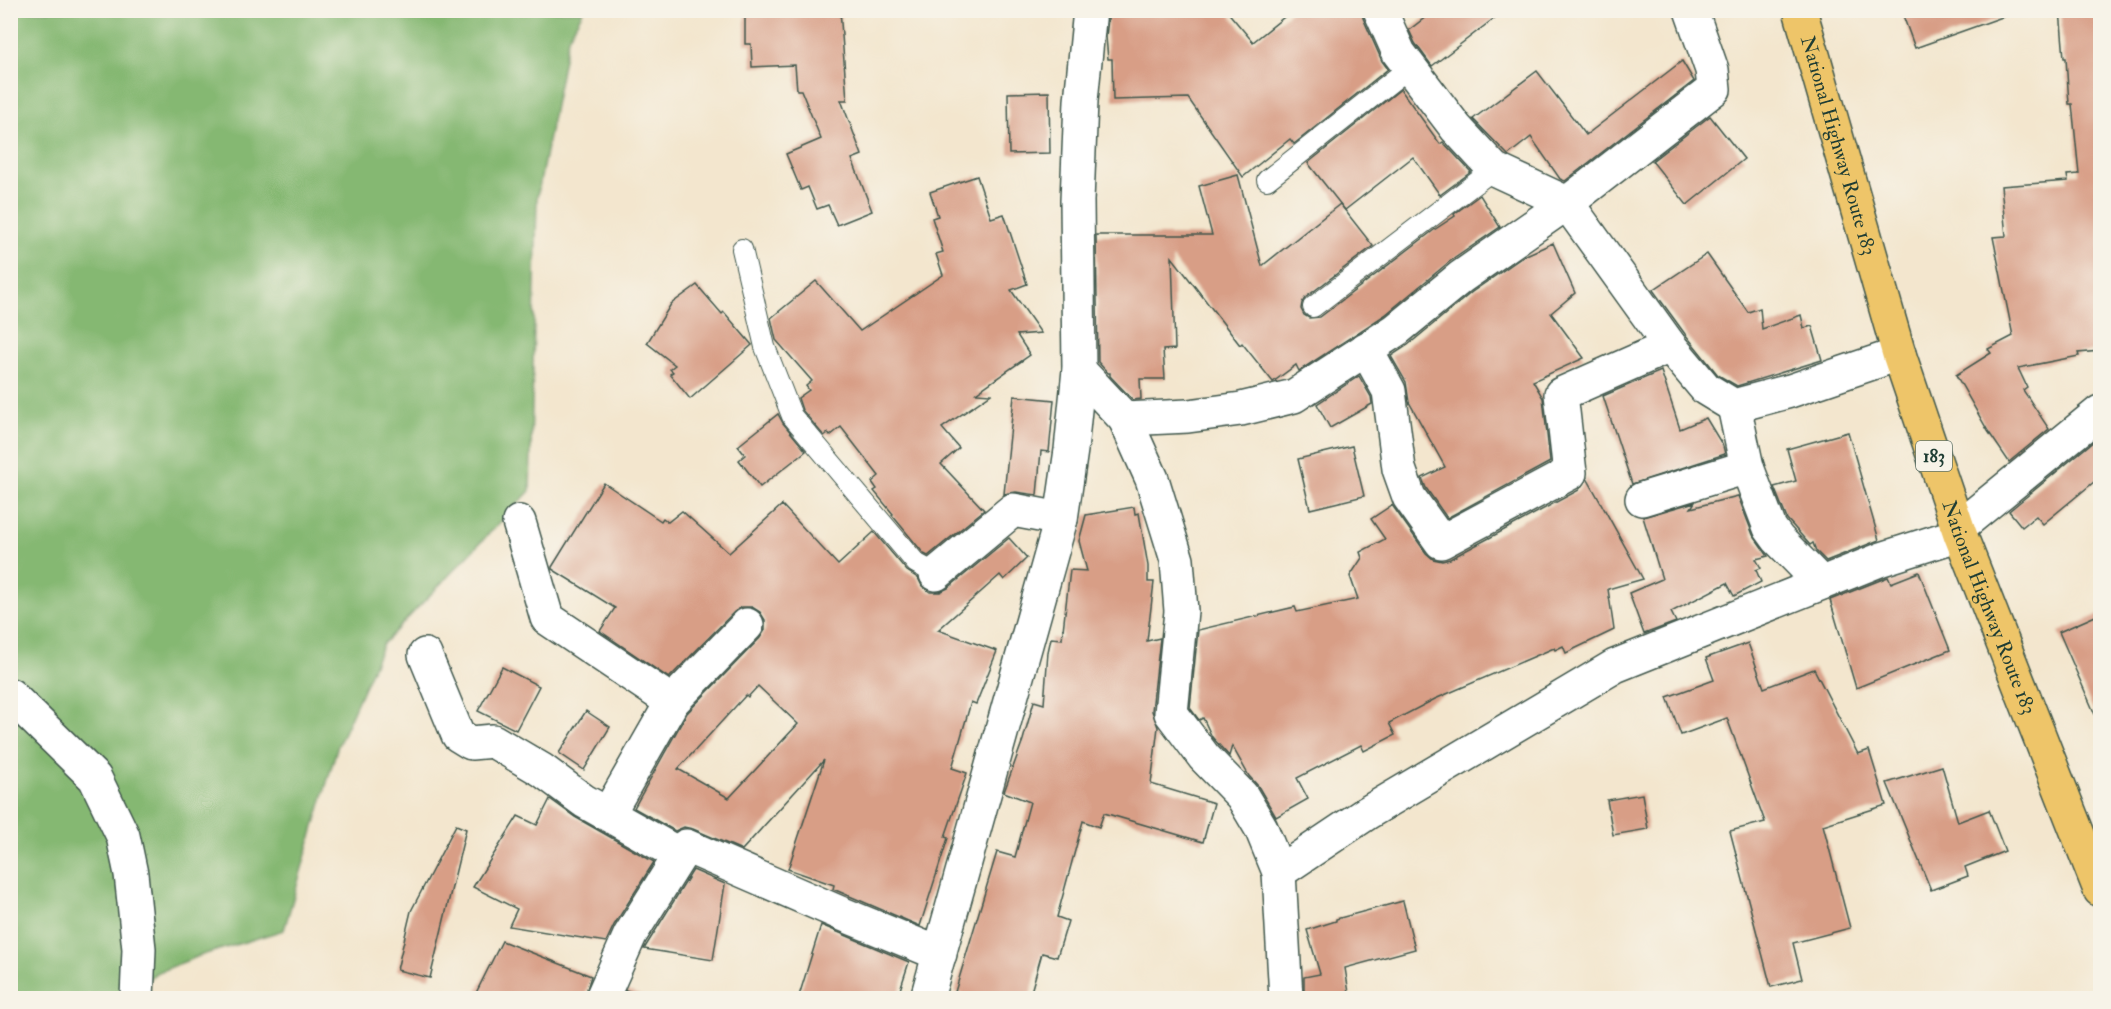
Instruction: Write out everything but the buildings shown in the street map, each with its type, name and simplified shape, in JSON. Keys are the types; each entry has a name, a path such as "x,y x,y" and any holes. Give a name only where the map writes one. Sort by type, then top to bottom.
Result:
{"highway":[{"name":"National Highway Route 183","path":"1800,10 1899,354 1959,531 2100,890"}],"street":[{"path":"927,999 1061,519 1079,370 1078,179 1081,101 1090,10"},
{"path":"1380,10 1399,53 1456,128 1494,168 1567,203 1670,346 1706,389 1734,406 1790,391 1899,354"},
{"path":"1125,419 1188,416 1231,410 1294,396 1396,330 1461,277 1567,203 1714,89 1712,70 1691,10"},
{"path":"1366,349 1389,391 1399,468 1409,497 1441,542 1570,473 1561,394 1670,346"},
{"path":"1079,370 1125,419 1152,479 1178,560 1180,611 1171,713 1204,757 1242,796 1260,828 1279,872 1286,999"},
{"path":"1734,406 1747,467 1770,528 1821,583"},
{"path":"1279,872 1367,813 1616,666 1821,583 1959,531 2100,412"},
{"path":"1642,499 1747,467"},
{"path":"936,574 1013,510 1061,519"},
{"path":"519,522 547,618 672,702"},
{"path":"608,814 672,702 747,625"},
{"path":"425,655 458,735 471,742 494,741 542,770 584,801 680,855"},
{"path":"10,695 95,778 123,837 131,874 139,949 137,999"},
{"path":"602,999 630,935 686,846 940,954"}],"lane":[{"path":"1267,180 1410,67"},
{"path":"1313,307 1494,168"},
{"path":"742,249 765,347 792,416 916,563 936,574"}],"green space":[{"path":"10,11 583,11 568,38 537,198 530,491 383,644 337,748 284,930 199,956 156,973 126,998 11,998"}]}
